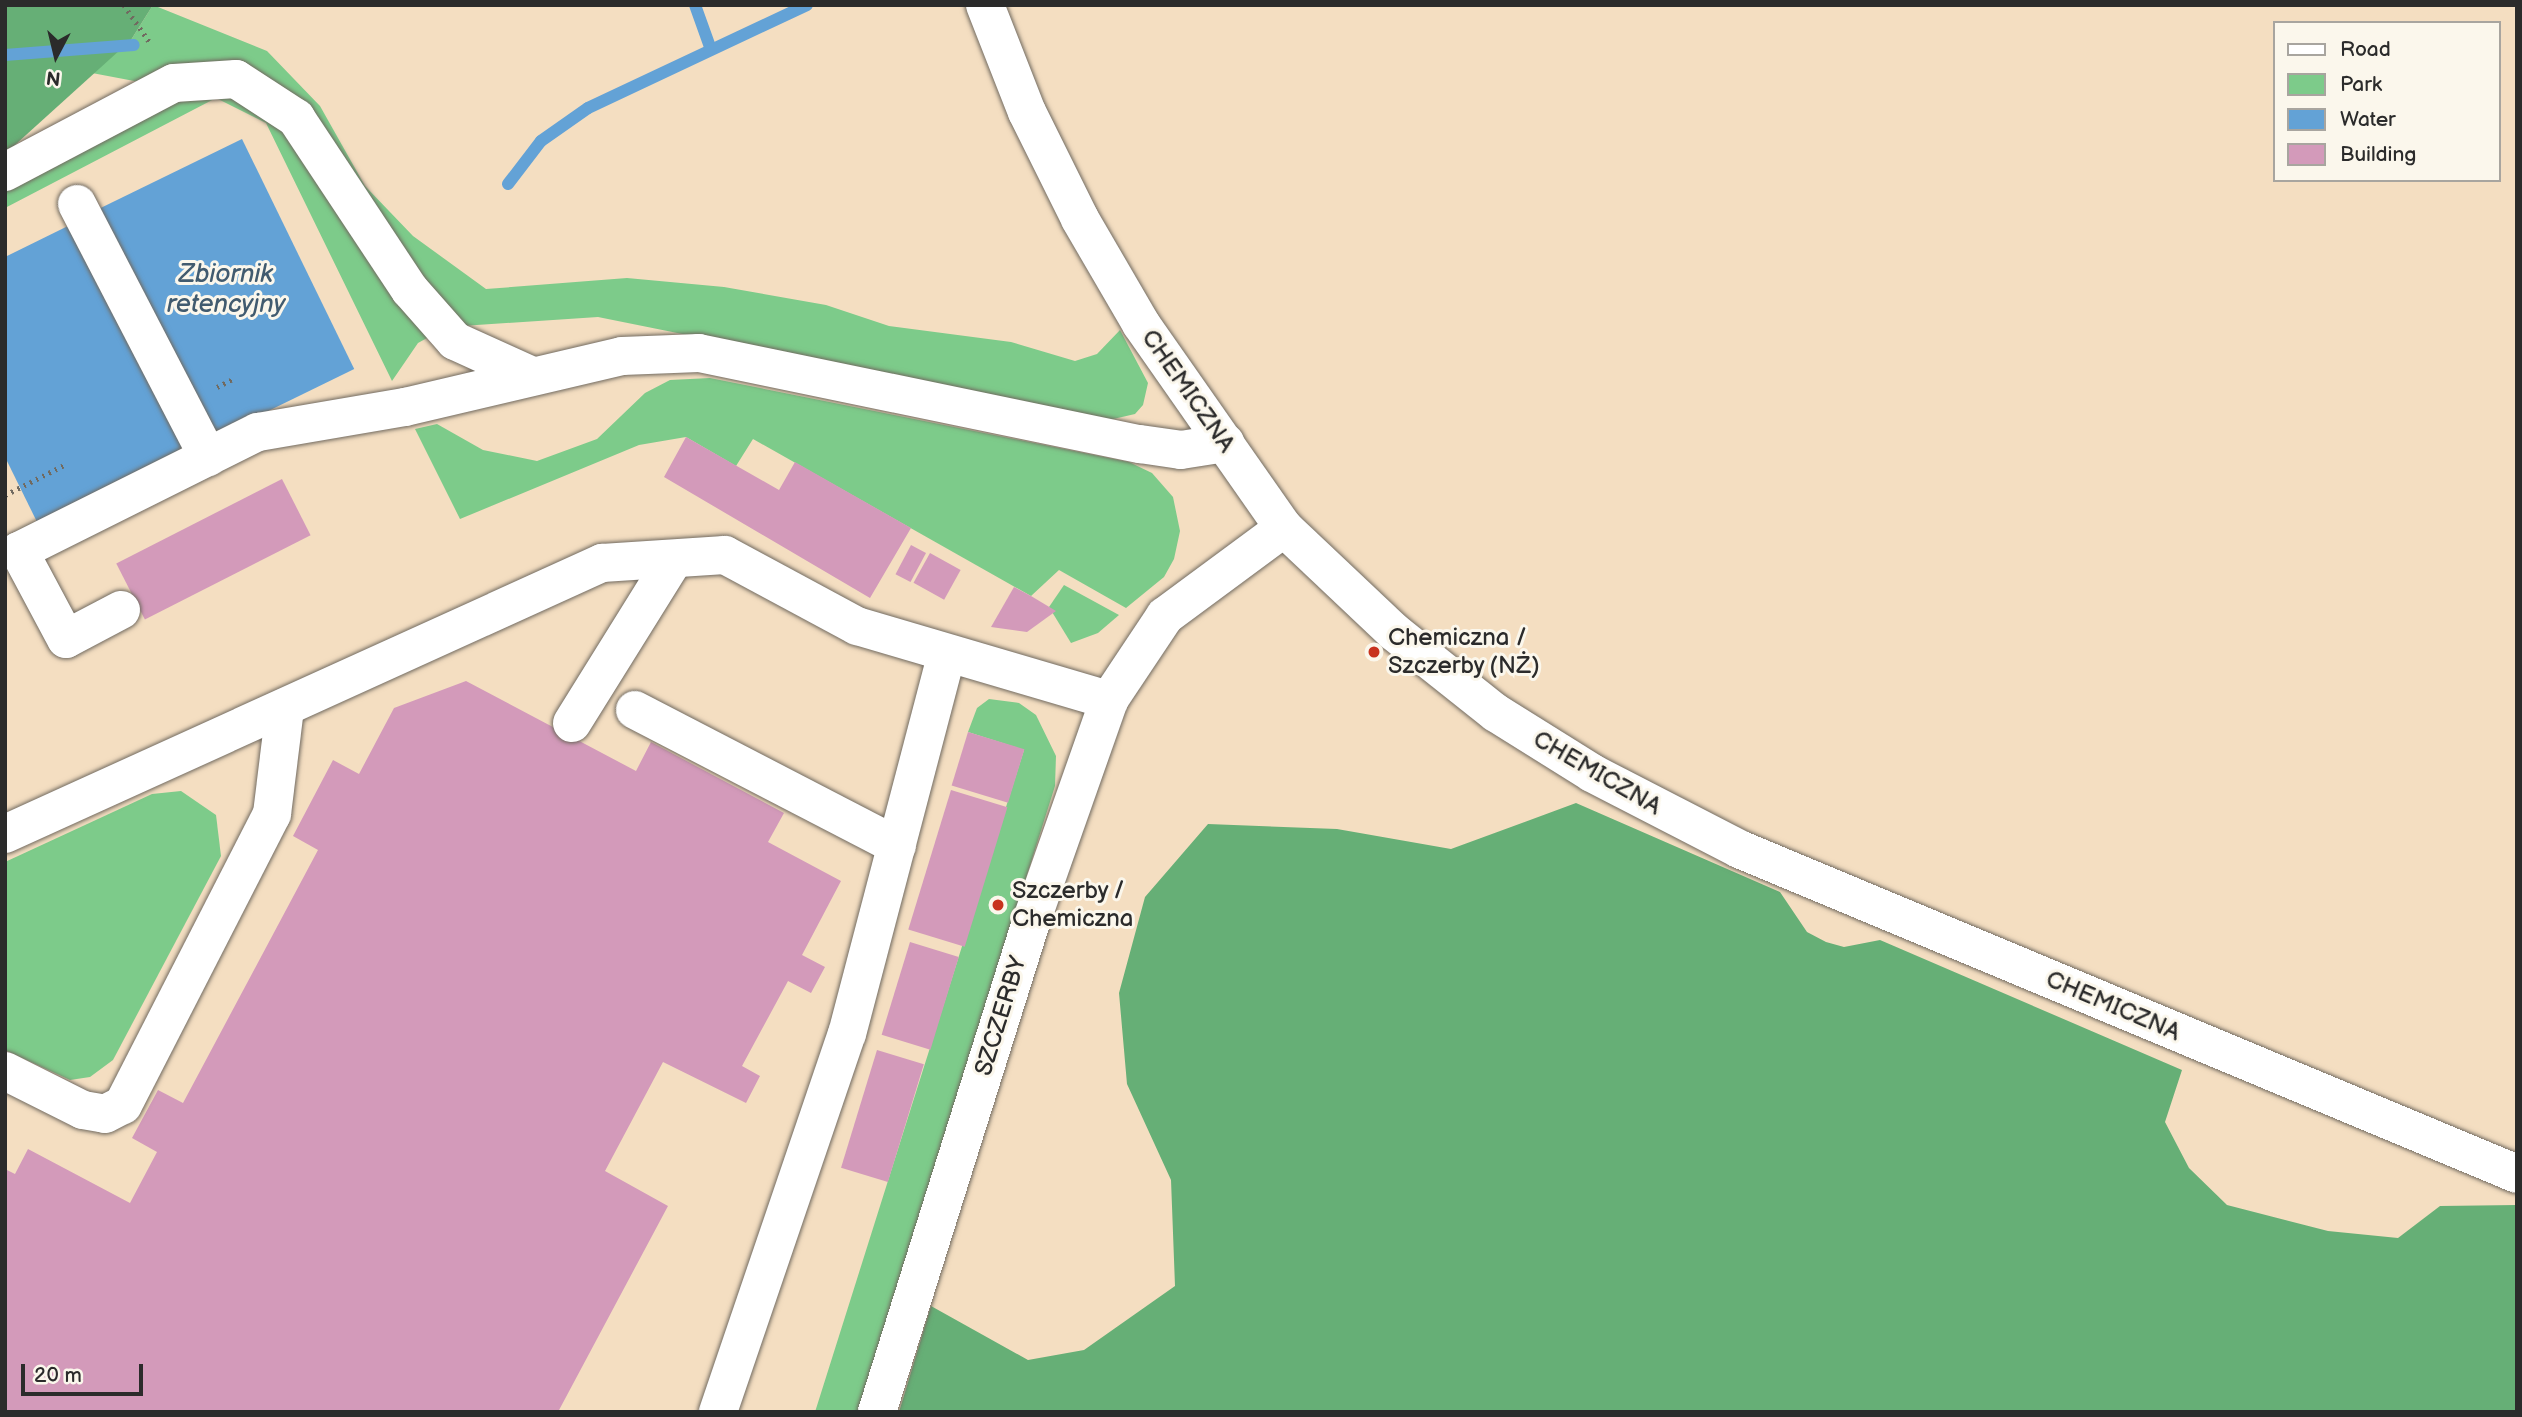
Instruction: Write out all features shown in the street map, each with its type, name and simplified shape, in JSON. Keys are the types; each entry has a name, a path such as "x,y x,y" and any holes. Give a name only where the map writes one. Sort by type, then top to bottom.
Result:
{"street":[{"name":"CHEMICZNA","path":"985,5 1027,112 1080,219 1141,324 1284,528 1394,632 1496,713 1662,812 2517,1174"},
{"path":"5,172 174,83 236,79 296,118 410,290 455,341 533,376"},
{"path":"77,204 208,457"},
{"path":"121,610 66,639 12,537 208,457 258,432 405,407 622,356 699,354 1140,444 1181,450 1225,443"},
{"name":"SZCZERBY","path":"877,1412 1031,922 1109,700 1164,616 1284,528"},
{"path":"5,834 601,564 725,555 857,626 946,657 1109,700"},
{"path":"572,723 674,559"},
{"path":"718,1412 847,1034 946,657"},
{"path":"5,1070 83,1110 105,1114 123,1105 272,814 285,708"},
{"path":"635,710 897,846"}],"path":[{"path":"124,5 150,44"},
{"path":"5,495 66,464"}],"green space":[{"path":"5,5 153,5 131,40 5,154"},
{"path":"153,5 267,51 320,106 365,186 413,236 486,289 627,278 724,287 826,305 889,326 1011,342 1075,361 1097,354 1120,330 1148,383 1143,405 1135,414 1109,420 598,317 447,327 418,343 392,381 266,123 216,98 5,208 5,182 150,84 92,73 131,40"},
{"path":"710,378 1129,462 1152,473 1173,497 1180,531 1174,559 1164,577 1126,608 1059,570 1031,596 753,439 736,466 686,437 639,445 460,519 415,429 437,424 483,450 537,461 597,439 645,393 670,380"},
{"path":"1064,585 1119,615 1098,633 1071,643 1049,607"},
{"path":"989,699 1019,703 1036,715 1056,756 1055,786 858,1412 815,1412 1024,750 968,732 977,708"},
{"path":"181,791 216,815 221,856 113,1060 90,1077 70,1080 5,1050 5,862 152,794"},
{"path":"1576,803 1780,892 1807,932 1826,942 1844,947 1880,940 2182,1070 2165,1122 2189,1168 2227,1205 2328,1231 2398,1238 2440,1206 2517,1205 2517,1412 899,1412 931,1306 1028,1360 1084,1350 1175,1286 1171,1180 1127,1084 1119,993 1145,897 1208,824 1337,829 1451,849"}],"water":[{"name":"Zbiornik retencyjny","path":"242,139 354,369 208,441 95,210"},
{"name":"Zbiornik retencyjny","path":"72,224 186,454 39,526 5,457 5,257"}],"building":[{"path":"686,437 779,490 795,462 911,528 870,598 664,477"},
{"path":"282,479 311,535 145,620 116,563"},
{"path":"911,545 926,553 911,582 896,574"},
{"path":"930,553 961,570 944,600 914,583"},
{"path":"1014,587 1056,611 1027,632 991,627"},
{"path":"466,681 636,771 651,742 784,813 768,842 841,881 802,955 825,967 811,993 788,981 742,1066 760,1076 746,1103 663,1062 605,1171 668,1206 558,1412 5,1412 5,1169 15,1174 28,1149 130,1203 157,1152 132,1138 158,1090 183,1103 318,850 293,836 333,760 359,774 394,708"},
{"path":"968,732 1024,749 1008,803 952,786"},
{"path":"951,790 1007,807 965,947 908,930"},
{"path":"910,942 959,957 930,1050 882,1035"},
{"path":"877,1050 924,1064 888,1182 841,1168"}],"waterway":[{"path":"695,5 710,47"},
{"path":"508,184 541,141 588,108 807,5"},
{"path":"5,55 134,45"}],"place":[{"name":"Chemiczna / Szczerby (NŻ)","path":"1374,652"},
{"name":"Szczerby / Chemiczna","path":"998,905"}]}
